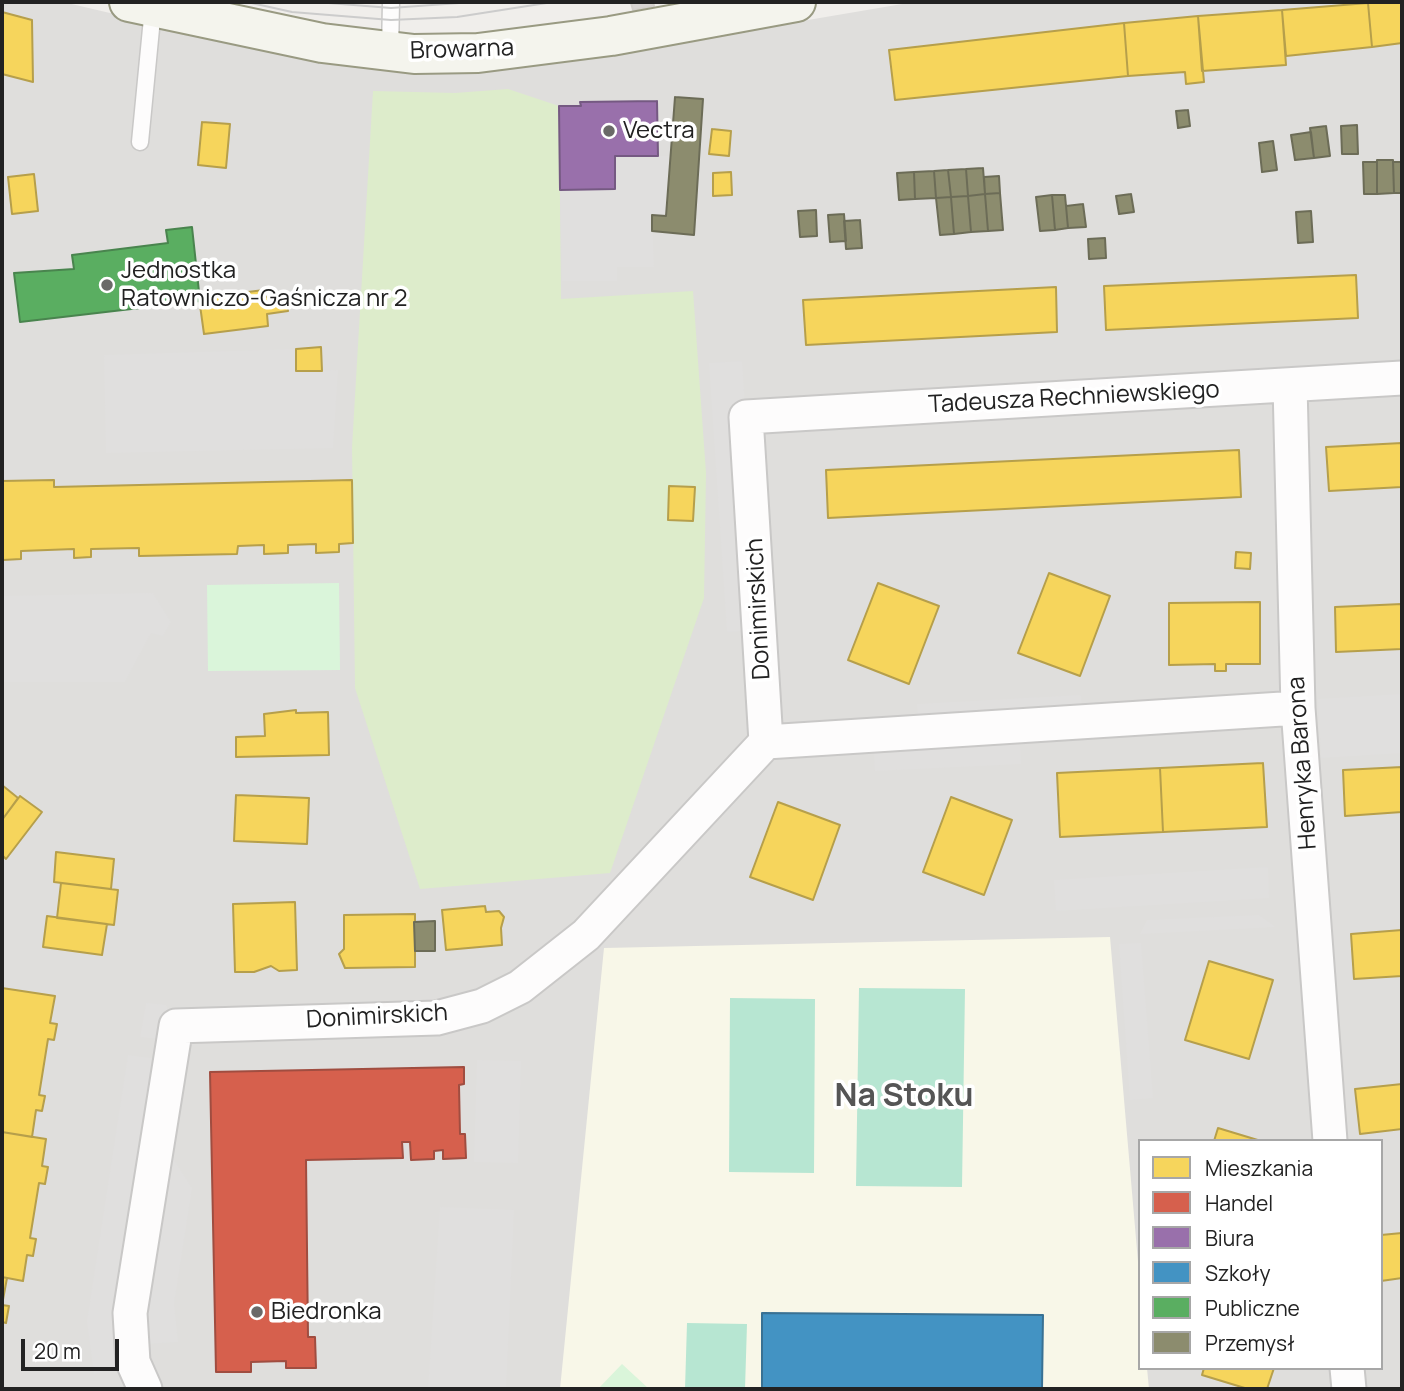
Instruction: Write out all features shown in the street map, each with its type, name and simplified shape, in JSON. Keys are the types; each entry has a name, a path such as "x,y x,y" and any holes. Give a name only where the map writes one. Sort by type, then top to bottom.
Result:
{"main road":[{"name":"Browarna","path":"141,5 245,21 322,43 390,52 478,53 611,36 796,2"}],"street":[{"name":"Tadeusza Rechniewskiego","path":"746,417 1402,378"},
{"name":"Henryka Barona","path":"1290,385 1298,708 1330,1139"},
{"name":"Donimirskich","path":"145,1389 133,1362 130,1313 176,1026 437,1018 482,1006 520,987 586,935 766,743 746,417"},
{"path":"766,743 1298,708"},
{"path":"1347,1370 1349,1389"}],"lane":[{"path":"390,52 391,2"},
{"path":"140,142 141,5"}],"shaded area":[{"path":"2,2 63,2 315,61 380,70 458,73 549,64 914,2 1402,2 1402,1389 2,1389"},
{"path":"615,156 672,156 666,216 652,216 654,267 617,267 617,281 562,281 560,190 615,189"},
{"path":"296,349 297,371 338,370 333,448 106,453 104,355"},
{"path":"742,361 760,630 727,632 709,363"},
{"path":"153,593 171,622 163,636 151,633 125,682 2,682 2,596"},
{"path":"1402,694 1402,753 1321,758 1318,699"},
{"path":"1081,695 1083,722 1019,726 1021,764 875,771 873,736 919,733 917,704"},
{"path":"1268,867 1269,898 1056,911 1054,880"},
{"path":"1259,915 1276,927 1140,934 1147,920"},
{"path":"1110,937 1138,1262 1138,1370 1147,1370 1149,1389 560,1389 604,948"},
{"path":"1141,943 1153,1098 1130,1100 1119,944"},
{"path":"146,1003 166,1005 176,1026 157,1154 173,1158 192,1188 174,1304 178,1342 130,1345 133,1362 94,1374 87,1321 128,1055 157,1059 161,1039 140,1037"},
{"path":"477,1060 521,1061 518,1163 474,1162"},
{"path":"440,1207 514,1210 506,1389 428,1389"}],"green space":[{"path":"508,89 559,106 561,299 693,291 706,473 704,598 610,873 420,889 355,688 352,447 373,91 455,93"},
{"path":"339,583 340,670 208,671 207,585"},
{"path":"859,988 965,989 962,1187 856,1186"},
{"path":"730,998 815,999 814,1173 729,1172"},
{"path":"687,1323 747,1324 745,1389 685,1389"},
{"path":"622,1364 649,1389 598,1389"}],"building: Mieszkania":[{"path":"1402,2 1402,43 1372,47 1368,3"},
{"path":"1368,3 1372,47 1286,56 1282,10"},
{"path":"1282,10 1286,65 1202,71 1198,16"},
{"path":"2,12 32,20 33,82 2,74"},
{"path":"1198,16 1204,82 1186,84 1185,72 1128,76 1124,23"},
{"path":"1124,23 1128,76 895,100 889,50"},
{"path":"202,122 230,124 226,168 198,165"},
{"path":"712,129 731,131 729,156 709,154"},
{"path":"731,172 732,195 713,196 713,173"},
{"path":"34,174 38,211 12,214 8,177"},
{"path":"1356,275 1358,318 1106,330 1104,286"},
{"path":"1056,287 1057,332 806,345 803,300"},
{"path":"264,290 265,297 286,294 288,311 267,314 268,326 204,334 199,298"},
{"path":"321,347 322,371 296,371 296,349"},
{"path":"1402,443 1402,487 1329,491 1326,447"},
{"path":"1239,450 1241,497 828,518 826,470"},
{"path":"54,480 54,487 352,480 353,543 339,544 339,552 316,553 316,544 288,545 288,553 264,554 264,545 238,546 237,554 139,556 139,548 91,549 91,557 74,558 74,549 21,551 21,559 3,560 2,481"},
{"path":"669,486 695,487 693,521 668,520"},
{"path":"1236,552 1251,553 1250,569 1235,568"},
{"path":"1049,573 1110,596 1080,676 1018,653"},
{"path":"878,583 939,606 909,684 848,660"},
{"path":"1260,602 1260,664 1226,664 1226,671 1215,671 1215,664 1169,665 1169,603"},
{"path":"1402,604 1402,649 1336,652 1335,607"},
{"path":"296,710 296,713 328,712 329,755 236,757 236,737 265,736 264,714"},
{"path":"1263,763 1267,827 1163,832 1160,768"},
{"path":"1402,767 1402,812 1345,816 1343,770"},
{"path":"1160,768 1163,832 1060,837 1057,773"},
{"path":"2,785 18,798 2,820"},
{"path":"236,795 309,798 307,844 234,841"},
{"path":"20,796 42,812 6,859 2,855 2,820"},
{"path":"951,797 1012,820 984,895 923,872"},
{"path":"778,802 840,825 813,900 750,877"},
{"path":"56,852 114,859 111,889 54,882"},
{"path":"61,883 118,890 114,925 57,918"},
{"path":"295,902 297,970 279,971 271,966 254,972 235,972 233,904"},
{"path":"485,906 486,912 499,911 504,917 501,928 502,945 446,950 442,910"},
{"path":"415,914 415,967 345,968 339,954 344,949 344,915"},
{"path":"47,916 107,924 102,955 43,947"},
{"path":"1402,930 1402,976 1354,979 1351,934"},
{"path":"1209,961 1273,980 1249,1059 1185,1040"},
{"path":"2,988 55,996 50,1023 57,1024 54,1040 48,1039 39,1095 45,1096 42,1111 36,1110 32,1137 2,1132"},
{"path":"1402,1084 1402,1129 1360,1134 1355,1089"},
{"path":"1218,1128 1254,1139 1215,1139"},
{"path":"2,1132 46,1139 42,1166 48,1167 45,1184 39,1183 30,1238 36,1239 33,1256 27,1255 23,1281 2,1277"},
{"path":"1402,1233 1402,1278 1383,1281 1383,1235"},
{"path":"2,1277 7,1278 2,1305"},
{"path":"2,1305 9,1306 6,1323 2,1322"},
{"path":"1203,1370 1273,1370 1267,1389 1248,1389 1202,1375"}],"building: Handel":[{"path":"464,1067 464,1084 459,1085 460,1134 465,1134 466,1158 443,1159 443,1150 434,1151 434,1159 411,1160 410,1142 402,1142 403,1158 306,1160 308,1337 315,1337 316,1368 286,1368 286,1361 251,1362 251,1372 216,1372 210,1072"}],"building: Biura":[{"name":"Vectra","path":"657,101 658,156 615,156 615,189 560,190 559,106 581,106 580,102"}],"building: Szkoły":[{"path":"762,1313 1043,1315 1042,1389 762,1389"}],"building: Publiczne":[{"name":"Jednostka Ratowniczo-Gaśnicza nr 2","path":"192,227 200,301 20,322 14,273 74,269 72,255 168,243 166,230"}],"building: Przemysł":[{"path":"675,97 703,99 694,235 652,231 652,215 666,216"},
{"path":"1188,110 1190,126 1178,128 1176,111"},
{"path":"1357,125 1358,154 1342,154 1341,126"},
{"path":"1326,126 1330,156 1314,158 1310,128"},
{"path":"1311,132 1314,158 1295,160 1291,135"},
{"path":"1273,141 1277,170 1262,172 1259,143"},
{"path":"1377,160 1393,160 1394,193 1377,194"},
{"path":"1363,162 1377,162 1377,194 1364,194"},
{"path":"1393,162 1402,162 1402,193 1394,193"},
{"path":"983,168 985,194 968,196 966,169"},
{"path":"966,169 968,196 951,197 948,170"},
{"path":"948,170 951,197 936,198 934,171"},
{"path":"934,171 936,198 915,199 914,172"},
{"path":"914,172 915,199 899,200 897,173"},
{"path":"999,176 1000,193 985,194 984,177"},
{"path":"1000,193 1003,230 988,231 985,194"},
{"path":"985,194 988,231 971,232 968,196"},
{"path":"1131,194 1134,212 1119,214 1116,196"},
{"path":"1052,195 1055,230 1040,231 1036,197"},
{"path":"1052,195 1065,195 1068,228 1055,230"},
{"path":"968,196 971,232 954,234 951,197"},
{"path":"951,197 954,234 940,235 936,198"},
{"path":"1083,204 1086,227 1068,228 1066,206"},
{"path":"816,210 817,236 800,237 798,211"},
{"path":"1311,211 1313,242 1298,243 1296,212"},
{"path":"844,214 846,241 830,242 828,215"},
{"path":"860,220 862,248 846,249 844,221"},
{"path":"1105,238 1106,258 1089,259 1088,239"},
{"path":"435,921 435,951 415,951 414,922"}],"building: Inne":[{"path":"653,2 654,6 633,10 631,3"}],"tram line":[{"path":"247,2 292,12 391,20 457,17 553,2"},
{"path":"316,2 391,8 473,2"}],"place":[{"name":"Vectra","path":"609,131"},
{"name":"Jednostka Ratowniczo-Gaśnicza nr 2","path":"107,285"},
{"name":"Biedronka","path":"257,1312"}],"district":[{"name":"Na Stoku","path":"904,1097"}]}
